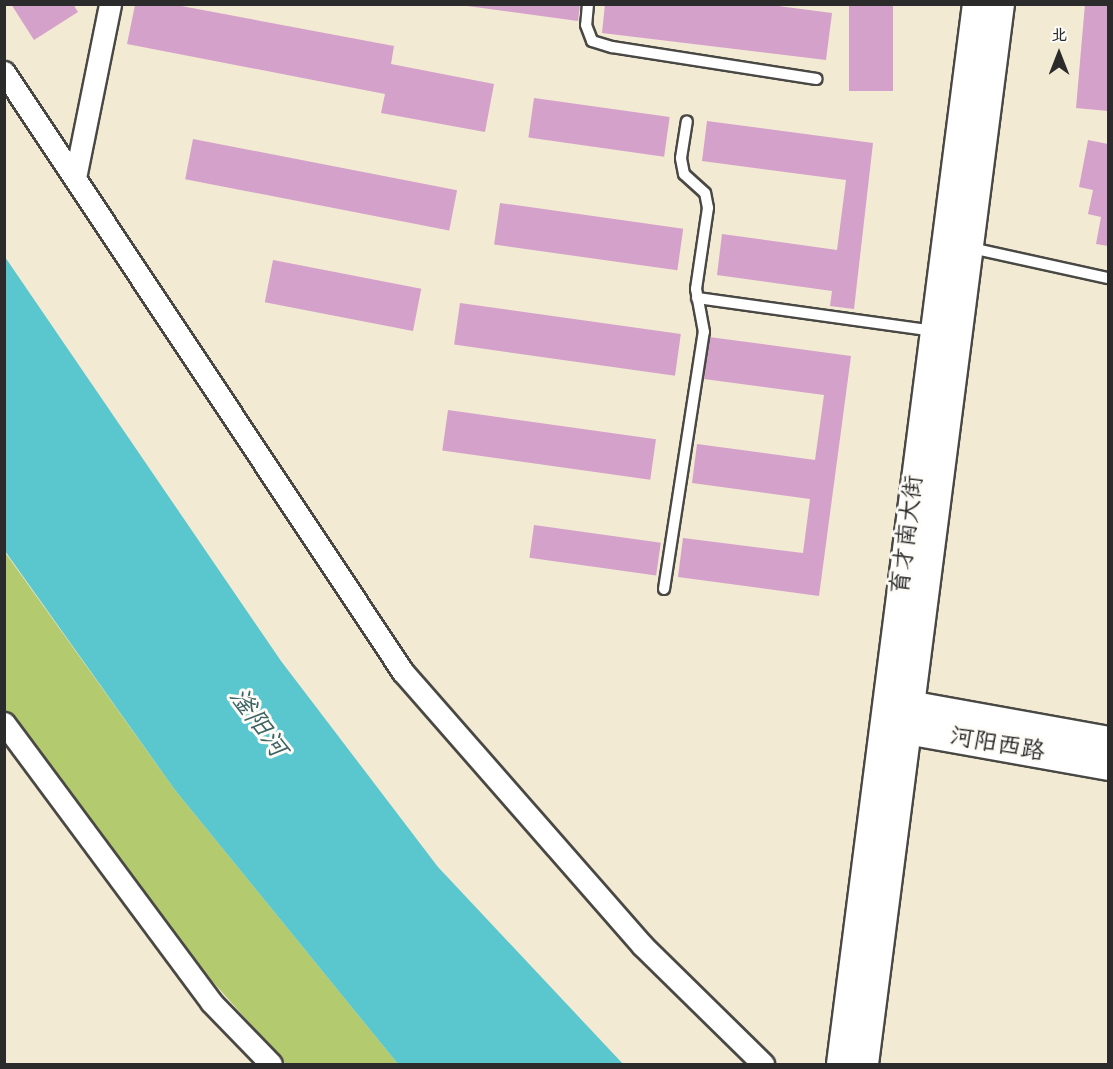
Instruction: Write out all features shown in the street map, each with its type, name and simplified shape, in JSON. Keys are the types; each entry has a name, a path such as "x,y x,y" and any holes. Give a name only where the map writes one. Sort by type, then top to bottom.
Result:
{"main road":[{"name":"育才南大街","path":"864,1065 935,331 977,4"},
{"name":"育才南大街","path":"841,1065 969,248 1000,4"},
{"name":"河阳西路","path":"897,716 1108,741"},
{"name":"河阳西路","path":"897,716 1108,766"}],"street":[{"path":"75,178 110,4"},
{"path":"4,72 403,672 642,945 763,1065"},
{"path":"4,723 211,1002 271,1065"}],"lane":[{"path":"588,4 586,25 592,41 612,47 817,79"},
{"path":"664,589 704,332 697,297 708,208 705,193 684,174 681,158 687,121"},
{"path":"969,248 1108,278"},
{"path":"697,297 935,331"}],"green space":[{"path":"4,551 175,790 398,1064 286,1064 213,982 35,751 5,710"}],"water":[{"name":"滏阳河","path":"5,257 281,661 438,867 623,1064 398,1064 175,790 5,551"}],"building":[{"path":"11,4 73,4 78,12 34,40"},
{"path":"452,4 580,4 578,21"},
{"path":"605,4 763,4 832,13 826,60 602,33"},
{"path":"849,4 893,4 893,91 849,91"},
{"path":"1085,4 1108,4 1108,111 1076,108"},
{"path":"135,5 176,5 394,46 391,64 494,84 485,132 381,113 385,94 127,44"},
{"path":"534,98 670,117 664,157 528,138"},
{"path":"707,121 873,143 854,309 830,306 832,291 717,275 722,234 837,250 846,180 702,161"},
{"path":"193,139 457,190 449,231 185,179"},
{"path":"1088,140 1108,144 1108,246 1096,244 1101,217 1088,214 1093,190 1079,187"},
{"path":"500,203 683,229 677,270 494,245"},
{"path":"273,260 421,289 413,331 265,302"},
{"path":"460,303 681,334 675,376 454,345"},
{"path":"709,337 851,356 819,596 678,577 683,538 803,553 810,499 692,483 697,444 815,460 824,395 704,379"},
{"path":"448,410 656,439 650,480 442,451"},
{"path":"534,525 661,543 656,575 529,558"}]}
